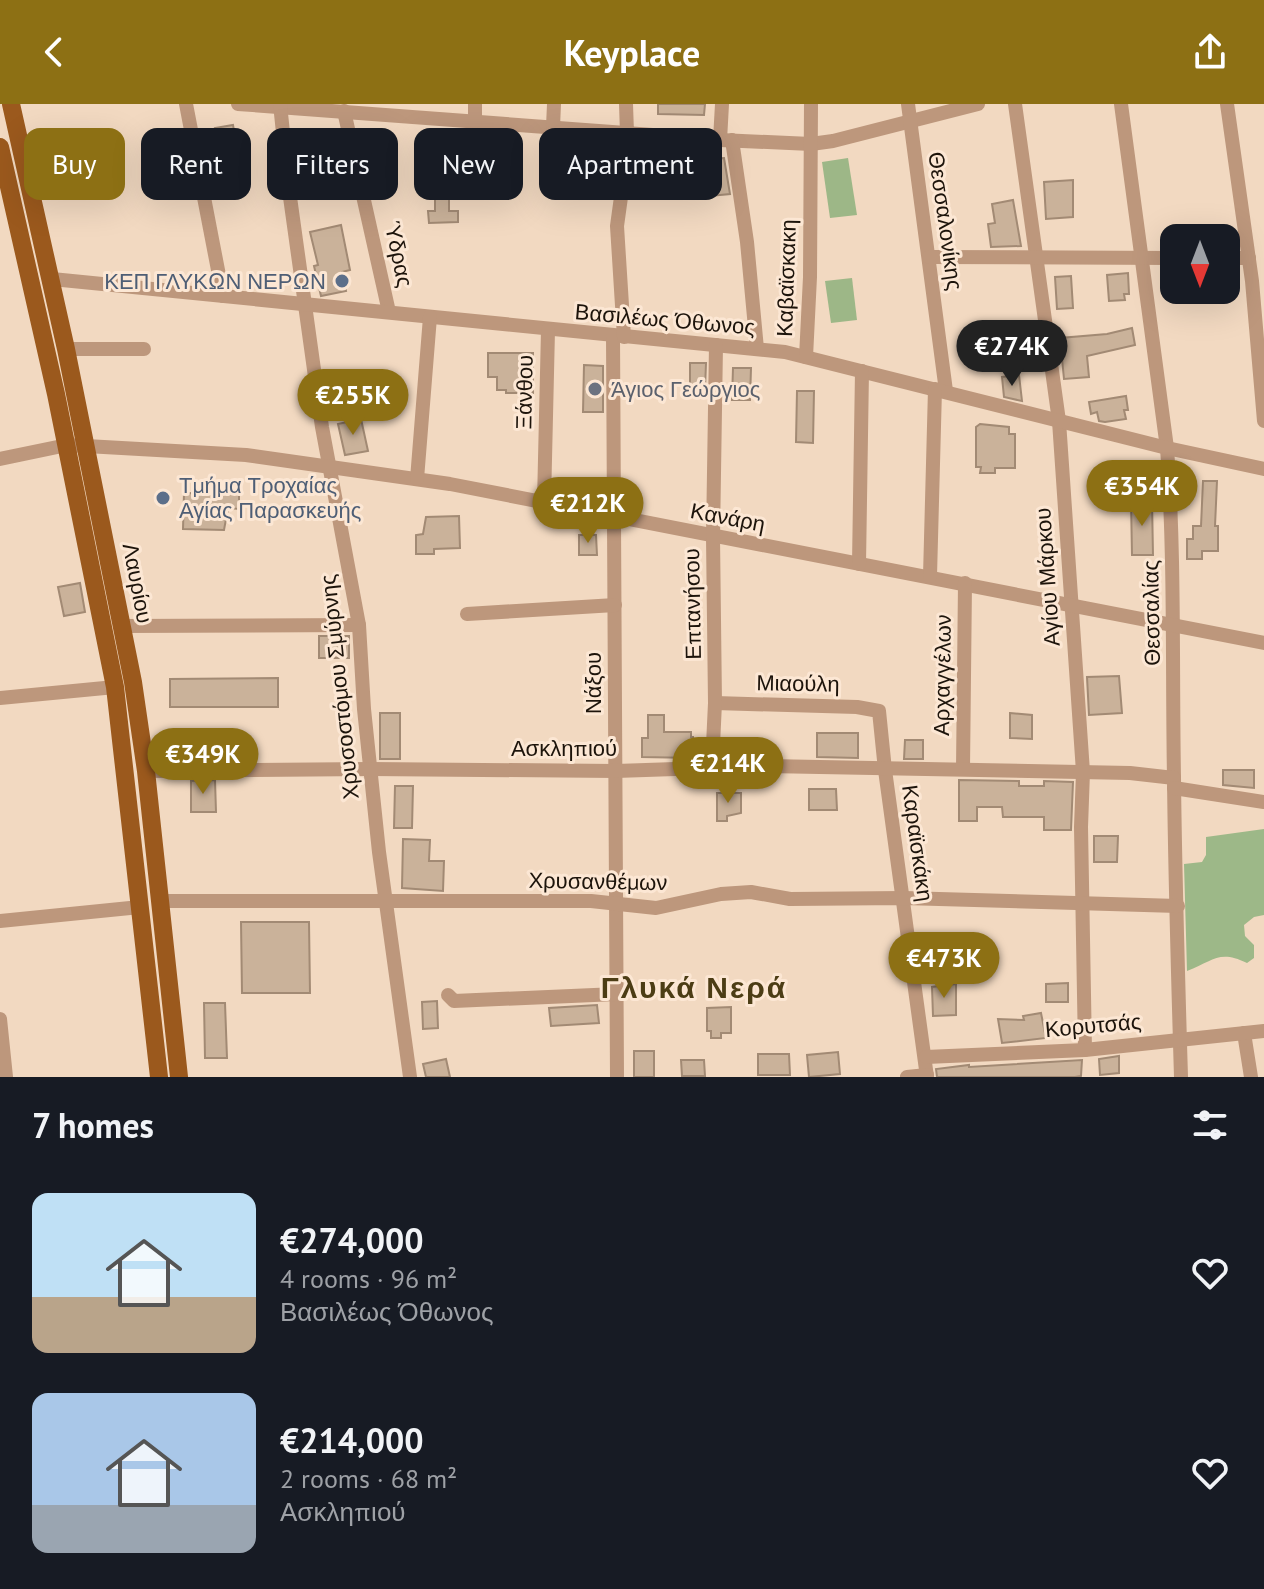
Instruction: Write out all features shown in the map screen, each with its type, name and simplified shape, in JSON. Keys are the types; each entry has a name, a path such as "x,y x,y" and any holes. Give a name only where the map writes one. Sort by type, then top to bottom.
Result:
{"main road":[{"name":"Λαυρίου","path":"11,104 52,279 122,626 146,771 179,1077"},
{"name":"Λαυρίου","path":"0,147 67,445 115,687 159,1077"}],"street":[{"path":"186,104 223,296"},
{"path":"238,104 344,111 400,110 475,121 566,128"},
{"path":"475,104 475,121"},
{"path":"553,127 554,104"},
{"path":"626,104 628,128"},
{"path":"722,104 726,140 747,242 757,349"},
{"name":"Καβαϊσκακη","path":"806,357 810,277 811,104"},
{"name":"Θεσσαλονίκης","path":"908,104 929,257 940,390 930,576"},
{"path":"722,140 811,144 978,104"},
{"name":"Αγίου Μάρκου","path":"1015,104 1059,421 1083,772 1085,1050"},
{"name":"Θεσσαλίας","path":"1121,104 1167,448 1175,625 1174,783 1181,1077"},
{"path":"1227,104 1249,258 1264,421"},
{"name":"Χρυσοστόμου Σμύρνης","path":"280,106 329,465 359,625 370,769 410,1077"},
{"name":"Ύδρας","path":"344,111 389,312"},
{"name":"Νάξου","path":"617,1077 612,516 621,200"},
{"path":"929,257 1160,258"},
{"path":"1240,258 1249,258"},
{"name":"Βασιλέως Όθωνος","path":"52,279 757,349 806,357 1167,448 1264,469"},
{"path":"417,479 430,317"},
{"name":"Ξάνθου","path":"544,502 548,330"},
{"name":"Επτανήσου","path":"712,766 715,703 713,537 716,345"},
{"path":"66,349 144,349"},
{"path":"859,564 862,371"},
{"name":"Κανάρη","path":"0,459 67,445 246,455 329,465 544,502 1264,643"},
{"name":"Αρχαγγέλων","path":"963,769 965,583"},
{"path":"467,614 615,605"},
{"path":"122,626 359,625"},
{"path":"0,698 115,687"},
{"name":"Μιαούλη","path":"715,703 857,707 879,711"},
{"name":"Καραϊσκάκη","path":"879,711 927,1076"},
{"name":"Ασκληπιού","path":"146,771 616,771 712,766 1083,772 1144,774 1264,802"},
{"name":"Χρυσανθέμων","path":"160,901 591,901 665,907 721,894 751,892 790,899 904,898 1178,906"},
{"path":"0,921 140,907"},
{"path":"448,995 454,1001 500,1001 617,994"},
{"path":"0,1019 6,1077"},
{"name":"Κορυτσάς","path":"926,1057 1085,1050 1264,1031"},
{"path":"1244,1033 1251,1077"},
{"path":"907,1077 927,1076"}],"green space":[{"path":"848,158 857,215 830,218 822,162"},
{"path":"852,278 857,320 831,323 825,281"},
{"path":"1264,829 1264,915 1254,917 1244,925 1245,936 1254,945 1254,958 1247,963 1223,957 1187,971 1184,864 1202,862 1206,855 1206,837"}],"building":[{"path":"658,104 705,104 704,115 658,114"},
{"path":"724,158 730,194 722,195"},
{"path":"1073,180 1073,217 1046,219 1044,182"},
{"path":"435,200 449,200 449,211 458,211 458,222 429,223 428,211 435,211"},
{"path":"1013,200 1021,246 991,247 988,224 995,223 992,204"},
{"path":"341,225 350,270 342,272 346,291 321,296 310,232"},
{"path":"1128,273 1129,294 1124,294 1125,300 1109,301 1107,275"},
{"path":"1071,276 1073,308 1057,309 1055,277"},
{"path":"1029,323 1035,361 1011,365 1005,326"},
{"path":"1132,328 1135,345 1087,356 1089,377 1064,379 1060,338 1107,334"},
{"path":"488,353 533,353 533,393 497,390 497,377 488,377"},
{"path":"690,363 706,363 705,389 690,389"},
{"name":"Άγιος Γεώργιος","path":"584,365 603,366 603,412 583,412"},
{"path":"733,368 751,368 750,400 732,400"},
{"path":"1019,375 1022,401 1004,397 1002,377"},
{"path":"797,391 814,391 813,443 796,442"},
{"path":"1126,396 1126,419 1105,422 1099,421 1097,412 1091,414 1089,402"},
{"path":"361,419 368,451 345,455 338,424"},
{"path":"980,424 1009,427 1009,434 1015,434 1015,468 995,468 995,473 980,473 981,467 976,467 976,427"},
{"path":"1203,481 1217,481 1215,526 1218,526 1218,551 1202,551 1202,559 1187,559 1187,539 1193,539 1193,526 1201,526"},
{"path":"184,493 239,494 239,509 228,508 224,530 183,529"},
{"path":"1131,500 1152,501 1153,555 1132,555"},
{"path":"459,516 460,548 434,549 434,554 416,554 416,535 423,534 426,517"},
{"path":"579,535 596,535 597,555 579,555"},
{"path":"80,583 85,612 64,616 58,587"},
{"path":"319,636 349,636 349,658 319,658"},
{"path":"1119,676 1122,713 1089,715 1087,677"},
{"path":"278,678 278,707 170,707 170,679"},
{"path":"380,713 400,713 400,759 380,759"},
{"path":"1010,713 1032,715 1032,739 1010,738"},
{"path":"648,715 664,715 664,732 691,732 694,758 642,757 642,738 648,738"},
{"path":"817,733 858,733 858,758 817,757"},
{"path":"905,740 923,740 923,759 904,759"},
{"path":"1223,770 1254,770 1254,788 1223,785"},
{"path":"215,780 216,812 191,812 191,781"},
{"path":"959,780 1019,781 1019,786 1044,786 1044,781 1073,782 1071,830 1044,830 1044,817 1003,817 1002,807 977,807 977,821 959,821"},
{"path":"395,786 413,786 412,828 394,828"},
{"path":"809,789 836,789 837,810 809,810"},
{"path":"717,793 741,793 741,813 727,816 727,821 717,821"},
{"path":"1094,836 1118,836 1117,862 1094,862"},
{"path":"403,839 430,840 429,861 444,861 443,891 402,888"},
{"path":"241,922 309,922 310,993 242,993"},
{"path":"1068,983 1068,1002 1046,1002 1046,984"},
{"path":"956,984 956,1015 933,1016 932,987"},
{"path":"437,1001 438,1028 423,1029 422,1002"},
{"path":"204,1003 225,1003 227,1058 205,1058"},
{"path":"597,1005 599,1023 551,1026 549,1008"},
{"path":"731,1007 731,1033 721,1033 721,1038 711,1038 711,1031 707,1031 707,1008"},
{"path":"1041,1013 1046,1038 1002,1043 998,1019 1024,1020 1023,1016"},
{"path":"634,1051 654,1051 654,1077 634,1077"},
{"path":"838,1052 840,1074 809,1077 807,1055"},
{"path":"758,1054 789,1054 790,1075 758,1075"},
{"path":"1119,1056 1119,1073 1100,1075 1099,1059"},
{"path":"446,1059 450,1077 426,1077 423,1064"},
{"path":"681,1060 704,1060 705,1076 682,1076"},
{"path":"1082,1060 1081,1076 1075,1077 937,1077 936,1069 969,1065"}],"place":[{"name":"ΚΕΠ ΓΛΥΚΩΝ ΝΕΡΩΝ","path":"342,281"},
{"name":"Άγιος Γεώργιος","path":"595,389"},
{"name":"Τμήμα Τροχαίας Αγίας Παρασκευής","path":"163,498"}],"district":[{"name":"Γλυκά Νερά","path":"694,986"}]}
